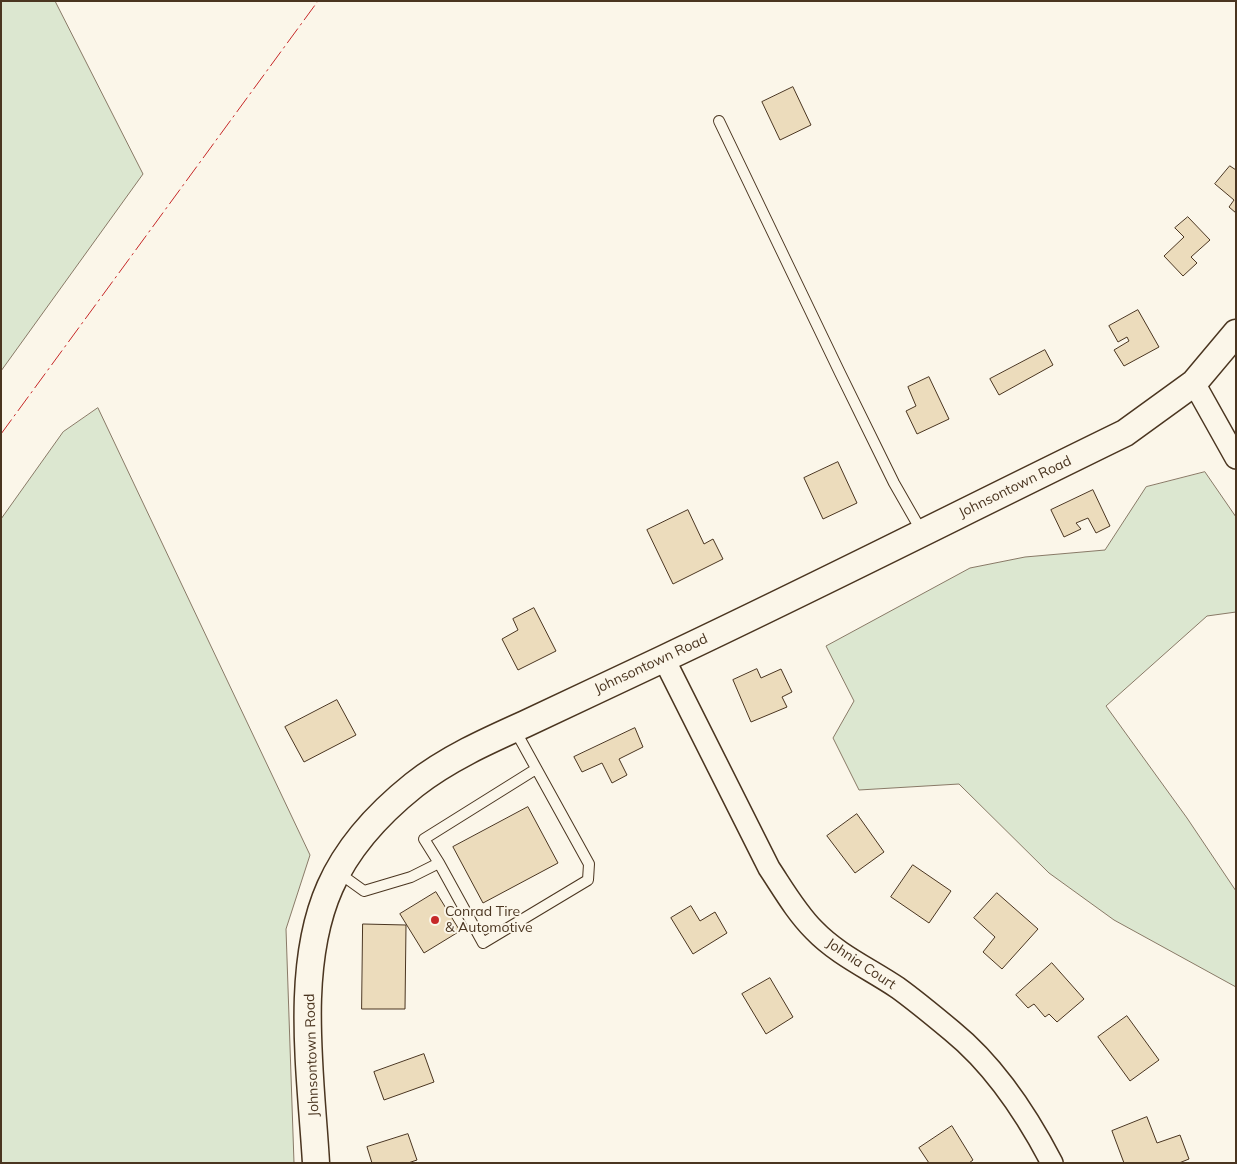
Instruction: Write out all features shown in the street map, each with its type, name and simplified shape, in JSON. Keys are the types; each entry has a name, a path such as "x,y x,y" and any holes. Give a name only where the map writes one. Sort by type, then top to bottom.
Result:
{"street":[{"name":"Johnsontown Road","path":"316,1163 309,1036 309,983 317,927 330,888 350,850 380,814 416,783 475,747 664,658 1125,433 1194,383 1236,333"},
{"path":"1194,383 1236,458"},
{"name":"Johnia Court","path":"664,658 769,868 790,900 814,930 847,957 898,988 953,1032 996,1075 1030,1122 1052,1163"}],"lane":[{"path":"719,121 894,483 922,532"},
{"path":"514,729 589,864 588,880 483,943 424,839 536,769"},
{"path":"338,873 364,891 411,877 439,863"}],"green space":[{"path":"1,1 55,1 143,174 1,371"},
{"path":"98,408 310,855 286,929 294,1163 1,1163 1,519 63,432"},
{"path":"1205,472 1236,517 1236,612 1207,616 1106,706 1187,818 1236,891 1236,987 1114,920 1049,873 959,784 859,790 833,738 854,701 826,646 970,568 1025,557 1105,550 1146,487"}],"building":[{"path":"793,87 811,125 780,140 762,102"},
{"path":"1230,166 1236,170 1236,213 1229,207 1234,200 1215,184"},
{"path":"1188,217 1210,240 1191,257 1197,263 1183,276 1164,256 1184,237 1175,228"},
{"path":"1138,310 1159,347 1124,366 1114,350 1129,341 1127,337 1118,342 1109,326"},
{"path":"1045,350 1053,365 999,395 990,379"},
{"path":"929,377 949,419 917,434 906,411 916,406 908,387"},
{"path":"838,462 857,503 823,519 804,478"},
{"path":"1093,490 1110,526 1096,533 1088,518 1076,523 1081,529 1064,537 1051,510"},
{"path":"688,510 704,544 713,539 723,559 673,584 647,530"},
{"path":"534,608 556,651 518,670 502,639 518,630 513,619"},
{"path":"757,669 761,678 781,669 792,692 782,697 787,707 751,722 733,680"},
{"path":"337,700 356,735 304,762 285,727"},
{"path":"635,728 643,747 619,759 627,775 612,783 602,763 582,772 574,757"},
{"path":"528,807 558,863 483,903 453,847"},
{"path":"857,814 884,852 855,873 827,836"},
{"path":"913,865 951,891 929,923 891,897"},
{"path":"436,892 460,931 424,953 400,914"},
{"path":"997,893 1038,929 1002,969 983,952 995,937 974,918"},
{"path":"691,906 700,921 715,912 727,933 693,954 671,918"},
{"path":"363,924 406,925 405,1009 362,1009"},
{"path":"1052,963 1084,999 1057,1022 1049,1014 1045,1017 1034,1004 1028,1008 1016,995"},
{"path":"770,978 793,1017 766,1034 742,994"},
{"path":"1127,1016 1159,1060 1130,1081 1098,1037"},
{"path":"424,1054 434,1082 384,1100 374,1072"},
{"path":"1147,1117 1157,1143 1180,1135 1189,1159 1179,1163 1124,1163 1112,1131"},
{"path":"952,1126 973,1160 969,1163 929,1163 919,1148"},
{"path":"408,1134 417,1160 408,1163 372,1163 367,1147"}],"power":[{"path":"1,434 318,1"}],"place":[{"name":"Conrad Tire & Automotive","path":"435,920"}]}
